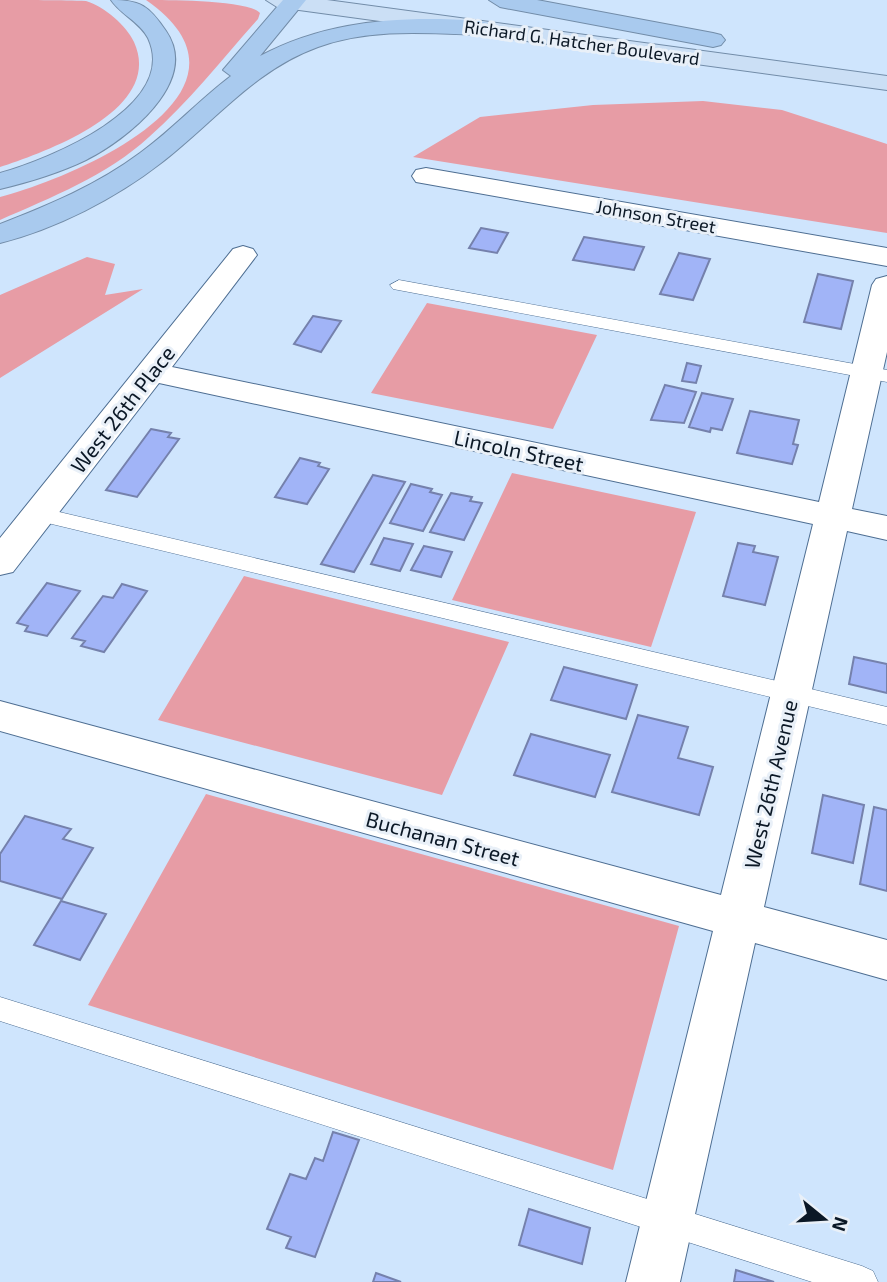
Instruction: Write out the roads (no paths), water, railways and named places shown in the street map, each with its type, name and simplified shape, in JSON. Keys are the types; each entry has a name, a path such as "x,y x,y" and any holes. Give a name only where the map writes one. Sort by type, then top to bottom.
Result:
{"highway":[{"path":"0,181 32,173 88,148 127,122 153,94 166,64 160,36 146,15 121,0"},
{"path":"500,0 713,40"},
{"path":"193,120 288,1"},
{"path":"0,234 103,190 153,157 193,120 286,51 327,36 366,28 402,25 481,28"}],"main road":[{"name":"Richard G. Hatcher Boulevard","path":"419,0 887,64"},
{"name":"Richard G. Hatcher Boulevard","path":"288,1 887,83"}],"street":[{"name":"Johnson Street","path":"426,176 887,257"},
{"name":"West 26th Place","path":"0,563 243,255"},
{"name":"West 26th Avenue","path":"653,1282 833,517 877,374 887,285"},
{"name":"Lincoln Street","path":"151,372 887,528"},
{"name":"Buchanan Street","path":"0,716 887,960"}],"lane":[{"path":"399,285 877,374"},
{"path":"38,514 887,716"},
{"path":"0,1009 862,1282"}]}
